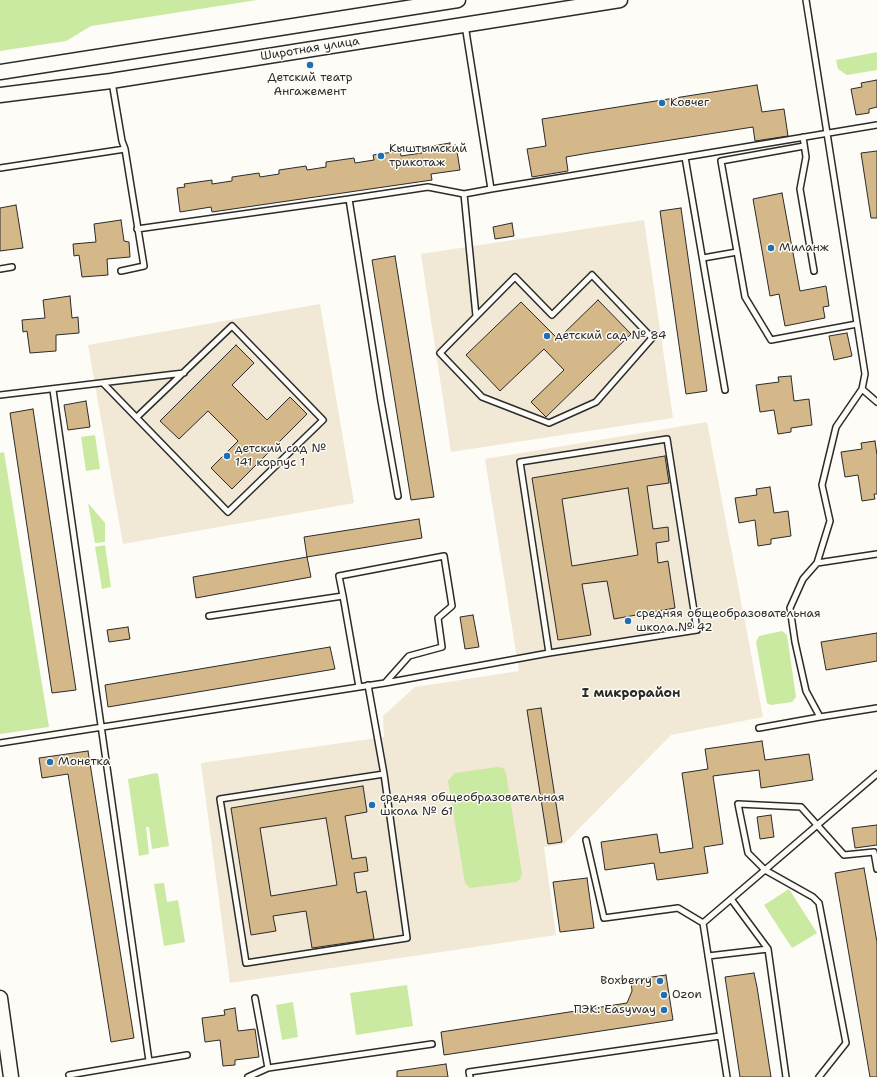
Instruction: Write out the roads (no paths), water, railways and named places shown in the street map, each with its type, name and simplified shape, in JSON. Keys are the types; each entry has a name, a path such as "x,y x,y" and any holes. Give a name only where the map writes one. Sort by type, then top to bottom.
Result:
{"main road":[{"name":"Широтная улица","path":"0,72 458,0"},
{"name":"Широтная улица","path":"0,95 111,81 620,0"},
{"path":"0,998 11,1077"}],"lane":[{"path":"806,0 865,374 862,389 836,427 822,485 830,521 817,563 803,579 790,608 795,642 806,691 820,717"},
{"path":"465,24 491,189"},
{"path":"111,81 122,141 125,149 144,266 121,271"},
{"path":"137,229 428,188 464,194 877,125"},
{"path":"803,137 806,157 800,189 814,271"},
{"path":"804,146 721,161 745,297 771,340 857,324"},
{"path":"0,168 125,149"},
{"path":"686,158 725,390"},
{"path":"464,194 476,316 440,353 482,397 549,423 596,402 652,338 592,275 552,315 515,277 476,316"},
{"path":"349,199 381,401 398,496"},
{"path":"703,258 737,252"},
{"path":"0,269 12,267"},
{"path":"103,383 138,417 228,512 323,420 232,326 138,417"},
{"path":"0,395 53,390 184,373"},
{"path":"862,389 877,402"},
{"path":"53,390 103,726 150,1061"},
{"path":"0,743 385,683 549,653 697,630 667,439 520,462 549,653"},
{"path":"817,563 877,554"},
{"path":"359,687 339,576 444,556 452,606 438,618 442,647 409,656 385,683"},
{"path":"209,616 343,596"},
{"path":"368,685 384,774 407,938 246,964 220,799 384,774"},
{"path":"759,728 877,708"},
{"path":"703,923 877,774"},
{"path":"819,1077 846,1043 819,903 813,897 765,870 748,853 738,804 801,807 844,855 874,852 877,869"},
{"path":"586,840 604,918 678,908 703,923"},
{"path":"731,899 768,949 786,1077"},
{"path":"703,923 727,1077"},
{"path":"708,956 768,949"},
{"path":"255,998 268,1068"},
{"path":"470,1077 470,1072 720,1036"},
{"path":"248,1077 268,1068 432,1044"},
{"path":"70,1077 69,1074 187,1055"}],"place":[{"name":"Детский театр Ангажемент","path":"310,65"},
{"name":"Ковчег","path":"662,103"},
{"name":"Кыштымский трикотаж","path":"381,156"},
{"name":"Миланж","path":"771,248"},
{"name":"детский сад № 84","path":"547,336"},
{"name":"детский сад № 141 корпус 1","path":"227,456"},
{"name":"средняя общеобразовательная школа № 42","path":"628,621"},
{"name":"Монетка","path":"50,762"},
{"name":"средняя общеобразовательная школа № 61","path":"372,805"},
{"name":"Boxberry","path":"660,981"},
{"name":"Ozon","path":"664,995"},
{"name":"ПЭК: Easyway","path":"664,1010"}],"district":[{"name":"I микрорайон","path":"631,694"}]}
